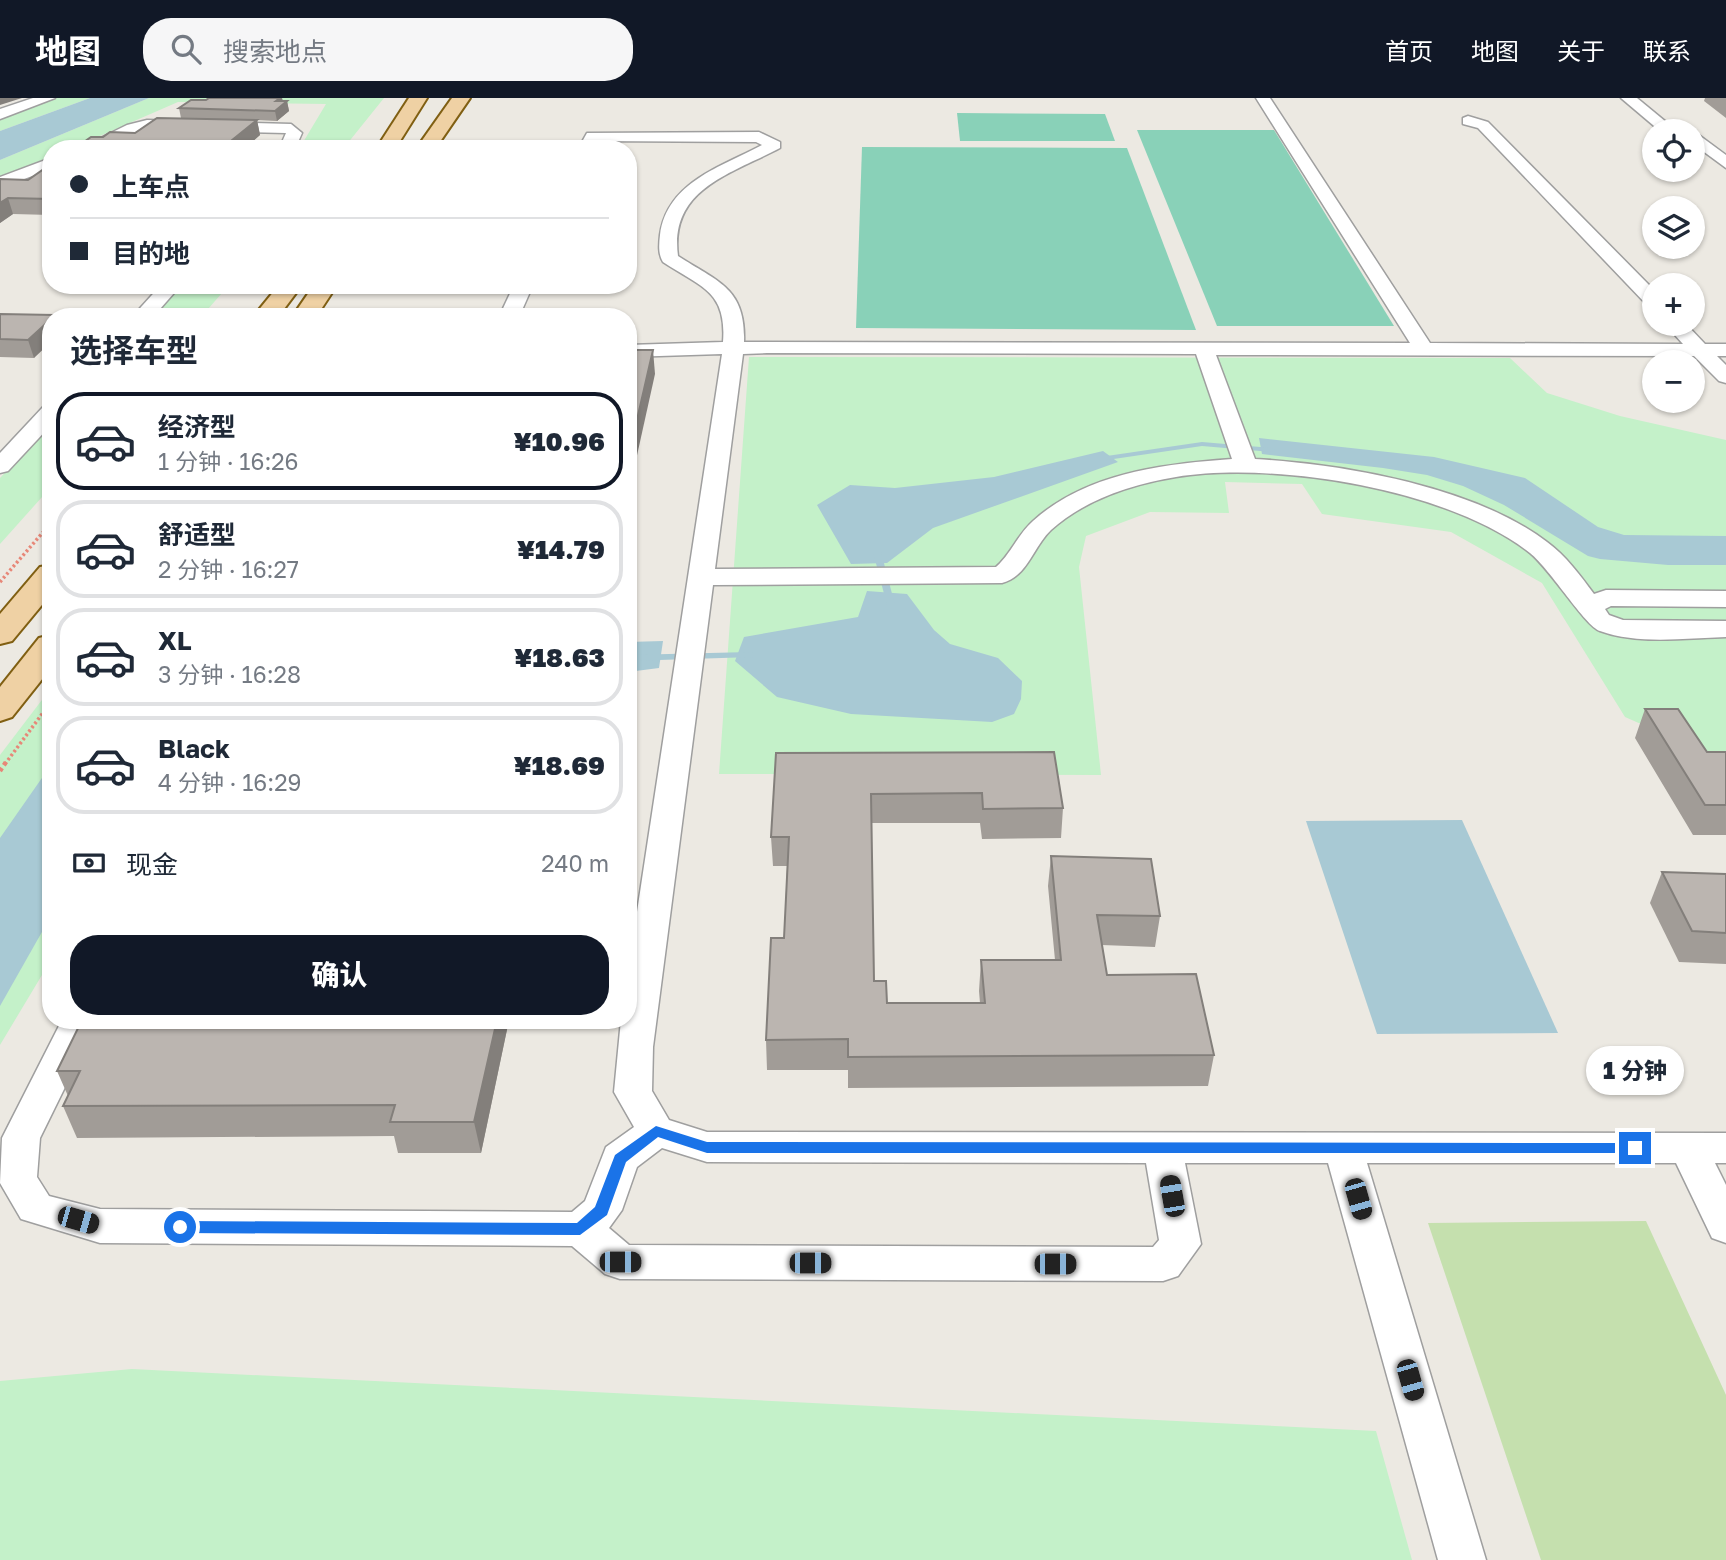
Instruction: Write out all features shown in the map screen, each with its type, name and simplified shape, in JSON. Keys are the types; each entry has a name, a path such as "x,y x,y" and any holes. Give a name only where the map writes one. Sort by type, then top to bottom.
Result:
{"main road":[{"path":"391,140 418,98"},
{"path":"431,140 461,98"},
{"path":"272,308 284,294"},
{"path":"0,635 42,585"},
{"path":"0,710 42,656"}],"street":[{"path":"0,114 48,98"},
{"path":"1263,98 1424,349"},
{"path":"1628,98 1654,119"},
{"path":"1647,98 1670,119"},
{"path":"1468,121 1483,125 1642,289"},
{"path":"106,140 132,128 147,125 291,129 294,133 291,140"},
{"path":"590,140 592,136 759,136 774,145 690,190 680,199 666,243 669,258 724,295 735,317 733,349 635,1046 633,1092 656,1131 707,1147 1707,1148 1726,1226"},
{"path":"1705,137 1715,137"},
{"path":"1705,147 1724,159"},
{"path":"1705,154 1726,178"},
{"path":"0,183 42,167"},
{"path":"150,308 164,294"},
{"path":"1687,336 1701,350"},
{"path":"1204,349 1241,454"},
{"path":"637,351 1701,350"},
{"path":"1705,350 1726,350"},
{"path":"1705,354 1726,377"},
{"path":"0,466 42,422"},
{"path":"701,577 1002,575 1013,568 1038,530 1070,504 1119,482 1241,454 1396,487 1470,512 1523,537 1562,567 1595,614 1629,629 1726,629"},
{"path":"1595,614 1606,598 1726,598"},
{"path":"76,1029 21,1138 17,1178 35,1208 100,1226 580,1229 620,1262 1163,1264 1180,1244 1163,1148"},
{"path":"580,1229 601,1210 620,1158 656,1131"},
{"path":"1343,1148 1462,1560"}],"path":[{"path":"0,583 42,534"},
{"path":"0,771 42,714"}],"green space":[{"path":"56,98 90,98 0,131 0,119"},
{"path":"149,98 384,98 350,140 304,140 326,104 178,102 91,140 48,140"},
{"path":"957,113 1105,114 1115,141 960,141"},
{"path":"1137,130 1274,130 1394,326 1217,326"},
{"path":"42,143 42,162 0,181 0,160"},
{"path":"862,147 1127,148 1196,330 856,328"},
{"path":"172,294 221,294 209,308 159,308"},
{"path":"749,357 1510,358 1547,393 1620,416 1726,440 1726,757 1714,756 1625,717 1542,583 1451,532 1322,514 1302,484 1225,482 1229,513 1150,512 1086,536 1079,567 1101,775 719,774"},
{"path":"42,434 42,497 0,544 0,478"},
{"path":"42,700 42,975 0,1045 0,755"},
{"path":"1646,1221 1726,1395 1726,1560 1541,1560 1428,1223"},
{"path":"132,1369 1376,1431 1412,1560 0,1560 0,1381"}],"water":[{"path":"90,98 149,98 48,140 42,140 42,143 0,160 0,131"},
{"path":"1259,438 1434,457 1525,478 1598,527 1624,535 1726,536 1726,565 1668,565 1588,556 1504,505 1463,486 1427,475 1262,454"},
{"path":"1103,451 1118,462 933,528 887,563 851,564 817,505 850,485 895,488 994,477"},
{"path":"867,591 907,594 934,630 950,644 998,658 1022,681 1021,699 1014,714 992,722 851,714 777,697 735,661 744,637 858,617"},
{"path":"663,641 659,668 637,671 637,642"},
{"path":"42,778 42,932 0,1006 0,838"},
{"path":"1462,820 1558,1033 1377,1034 1306,821"}],"building":[{"path":"280,98 276,101 287,101 275,111 179,108 191,100"},
{"path":"157,118 257,120 232,140 87,140 91,137 103,137 110,132 135,133"},
{"path":"42,170 42,199 8,198 0,203 0,179 28,180"},
{"path":"0,314 42,315 42,327 28,340 0,339"},
{"path":"637,350 653,350 637,420"},
{"path":"1645,709 1678,709 1707,752 1726,752 1726,805 1705,805"},
{"path":"1054,752 1063,808 983,809 982,793 871,794 874,981 886,981 887,1003 985,1003 981,960 1061,960 1051,856 1151,859 1160,916 1097,915 1107,975 1196,974 1214,1055 848,1057 848,1039 766,1040 771,938 784,938 789,837 771,837 776,753"},
{"path":"1662,872 1726,874 1726,933 1692,931"},
{"path":"78,1029 495,1029 474,1122 390,1122 395,1105 63,1106 80,1071 57,1071"}],"waterway":[{"path":"1100,459 1202,444 1272,450"},
{"path":"877,552 891,605"},
{"path":"637,658 750,655"}],"route":[{"path":"180,1227 580,1229 601,1210 620,1158 656,1131 707,1147 1635,1148"}]}
